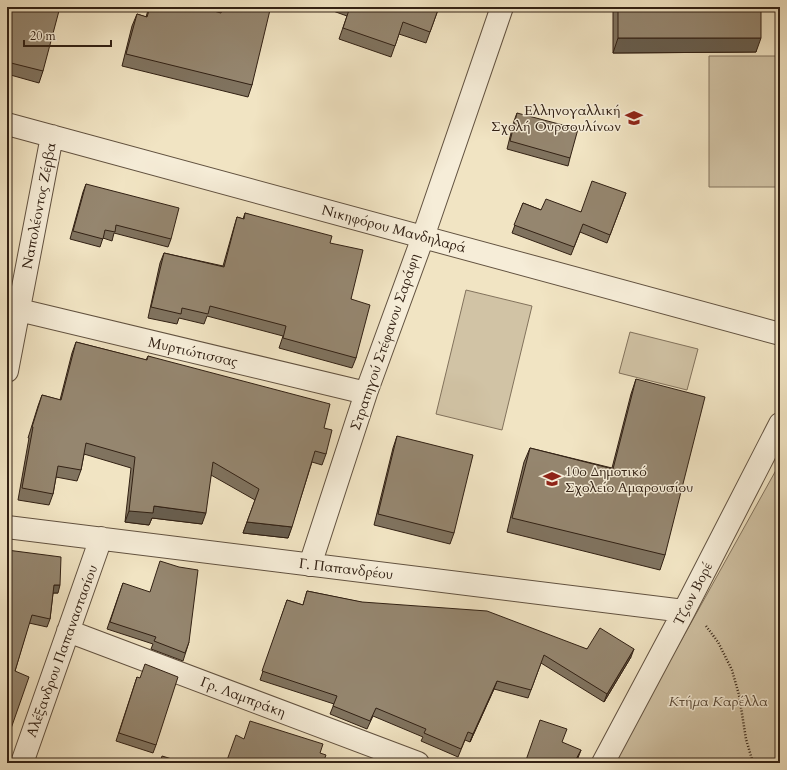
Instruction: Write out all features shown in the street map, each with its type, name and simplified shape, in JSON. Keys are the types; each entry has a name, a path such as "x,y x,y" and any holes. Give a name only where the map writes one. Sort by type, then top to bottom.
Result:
{"street":[{"name":"Στρατηγού Στέφανου Σαράφη","path":"310,565 366,393 423,236 502,7"},
{"name":"Νικηφόρου Μανδηλαρά","path":"7,124 780,334"},
{"name":"Ναπολέοντος Ζέρβα","path":"7,371 52,136"},
{"name":"Μυρτιώτισσας","path":"19,310 366,393"},
{"name":"Τζων Βορέ","path":"603,763 684,611 780,424"},
{"name":"Γ. Παπανδρέου","path":"7,527 684,611"},
{"name":"Αλέξανδρου Παπαναστασίου","path":"22,763 101,538"},
{"name":"Γρ. Λαμπράκη","path":"68,631 418,763"}],"path":[{"path":"684,611 705,624 718,642 732,670 739,695 746,739 753,763"}],"green space":[{"path":"709,56 780,56 780,187 709,187"},
{"path":"466,290 532,306 502,430 436,414"},
{"path":"630,332 698,349 687,390 619,373"},
{"name":"Κτήμα Καρέλλα","path":"780,463 780,763 613,763"}],"building":[{"path":"7,7 60,7 43,71 7,62"},
{"path":"150,7 199,7 221,13 223,7 258,7 270,10 252,85 126,54 137,14 147,17"},
{"path":"350,7 439,7 430,32 403,22 395,46 343,28"},
{"path":"618,7 761,7 761,38 618,38"},
{"path":"517,113 578,129 570,158 510,141"},
{"path":"592,181 626,193 610,235 583,224 574,247 514,225 523,203 541,210 546,199 581,212"},
{"path":"86,184 179,208 171,239 116,225 115,232 105,230 103,239 73,231"},
{"path":"245,213 332,236 330,243 363,250 351,299 370,305 356,358 283,338 286,326 210,306 208,314 182,308 181,314 151,307 164,253 224,267 237,217 244,219"},
{"path":"76,342 147,360 148,356 330,404 324,428 332,430 326,454 315,451 292,527 247,522 259,489 213,462 206,513 154,506 153,513 129,511 135,457 86,443 81,470 58,466 53,494 22,488 32,427 42,395 61,400"},
{"path":"636,379 705,397 665,555 512,518 530,448 613,469"},
{"path":"397,436 473,455 454,533 378,514"},
{"path":"7,550 61,557 60,585 54,585 50,619 32,615 15,671 29,677 7,740"},
{"path":"160,561 179,567 198,570 189,642 185,653 154,641 156,637 110,622 123,583 150,592"},
{"path":"307,591 362,602 487,611 587,649 600,628 634,649 607,694 544,655 531,690 497,681 473,734 468,732 461,749 424,733 426,729 376,708 370,721 333,706 337,696 262,671 287,600 303,605"},
{"path":"145,664 178,677 156,745 119,733 137,677 140,678"},
{"path":"540,720 567,729 562,742 581,750 574,763 525,763"},
{"path":"250,721 323,744 320,753 326,755 323,763 226,763 236,735 244,739"},
{"path":"162,756 185,763 160,763"}],"place":[{"name":"Ελληνογαλλική Σχολή Ουρσουλίνων","path":"634,118"},
{"name":"10ο Δημοτικό Σχολείο Αμαρουσίου","path":"552,479"}]}
